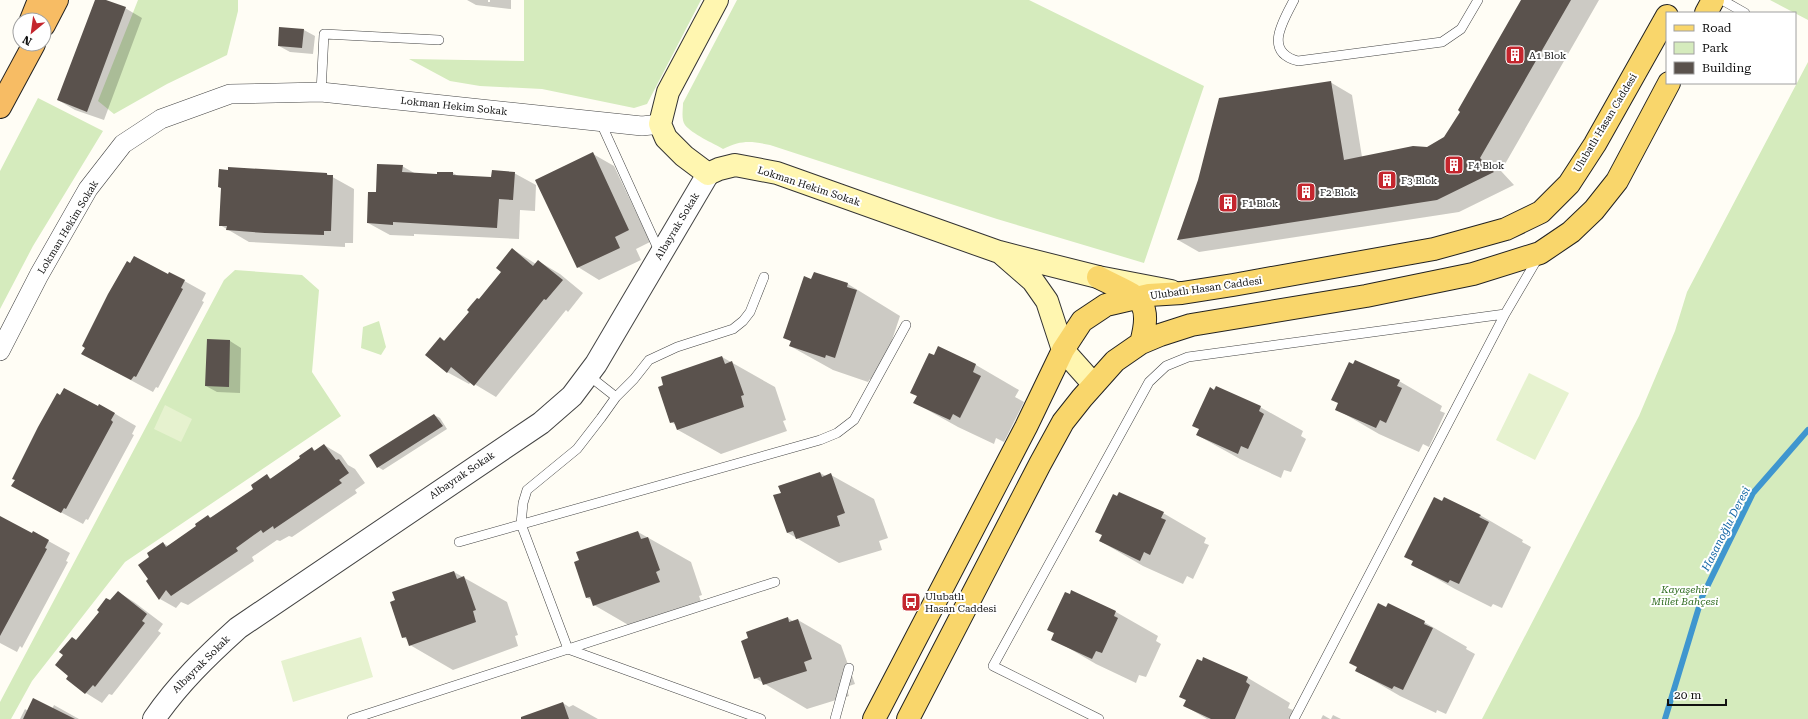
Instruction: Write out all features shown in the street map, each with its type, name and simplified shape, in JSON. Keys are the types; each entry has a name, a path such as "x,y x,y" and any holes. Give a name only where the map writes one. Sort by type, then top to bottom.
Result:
{"highway":[{"path":"34,12 39,0"},
{"path":"51,12 57,0"},
{"path":"0,91 17,52"},
{"path":"0,107 30,52"}],"main road":[{"path":"708,174 684,156 666,138 660,124 668,92 717,0"},
{"path":"1670,12 1676,0"},
{"path":"1707,12 1713,0"},
{"name":"Ulubatlı Hasan Caddesi","path":"874,719 1026,427 1063,350 1082,321 1106,305 1149,295 1182,293 1338,267 1434,249 1506,229 1541,212 1569,184 1595,144 1666,18"},
{"path":"908,719 1063,422 1096,381 1115,361 1141,343 1191,325 1272,312 1473,274 1540,253 1571,232 1594,210 1616,181 1668,84"},
{"name":"Lokman Hekim Sokak","path":"708,174 719,169 735,165 777,173 999,252 1098,277 1182,293"},
{"path":"999,252 1033,281 1047,301 1063,350 1088,378 1096,381"},
{"path":"1098,277 1138,298 1145,309 1146,324 1141,343"}],"street":[{"name":"Lokman Hekim Sokak","path":"0,351 39,275 88,189 123,144 161,119 230,94 321,92 642,126 660,124"},
{"name":"Albayrak Sokak","path":"154,719 170,695 202,661 238,628 541,423 572,396 596,364 708,174"}],"lane":[{"path":"1294,0 1279,31 1278,44 1281,51 1288,58 1298,61 1442,42 1461,29 1478,0"},
{"path":"1722,0 1743,12"},
{"path":"321,92 324,34 439,40"},
{"path":"600,121 660,254"},
{"path":"1294,719 1505,314 1540,253"},
{"path":"761,719 568,649 521,524 523,503 527,490 577,448 616,397 634,379 649,360 677,347 733,329 743,321 750,312 764,278"},
{"path":"1099,719 993,666 1149,382 1166,366 1188,357 1505,314"},
{"path":"459,542 820,440 837,433 854,420 906,325"},
{"path":"588,375 616,397"},
{"path":"352,719 775,582"},
{"path":"835,719 849,668"}],"green space":[{"path":"138,0 238,0 238,11 227,55 167,84 114,114 98,101"},
{"path":"524,0 701,0 647,104 634,108 542,89 480,86 450,81 409,59 524,61"},
{"path":"737,0 1029,0 1204,86 1144,263 997,219 770,145 746,142 723,149 697,135 684,123 683,103"},
{"path":"1770,0 1808,0 1808,20 1796,14 1796,12 1793,12"},
{"name":"Kayaşehir Millet Bahçesi","path":"1808,62 1808,719 1482,719 1639,416 1675,331 1687,292"},
{"path":"38,98 103,131 33,246 0,309 0,171"},
{"path":"235,270 302,275 319,290 312,372 341,416 125,562 32,681 11,719 0,719 0,702 224,280"},
{"path":"379,321 386,347 381,355 361,348 363,327"},
{"path":"1529,373 1569,393 1535,460 1496,440"},
{"path":"165,405 192,419 181,442 154,429"},
{"path":"361,637 373,677 293,702 281,661"}],"building":[{"path":"95,0 106,0 126,7 87,112 57,100"},
{"path":"1521,0 1571,0 1480,158 1494,172 1437,200 1177,240 1198,180 1219,98 1331,81 1344,160 1413,146 1427,147 1444,137 1460,112 1458,110"},
{"path":"279,27 304,29 302,48 278,46"},
{"path":"593,152 629,230 615,237 620,248 577,268 535,180"},
{"path":"377,164 403,165 402,172 437,174 437,172 453,172 453,175 491,177 492,170 515,172 513,200 499,199 497,228 393,222 393,225 367,223 368,192 376,192"},
{"path":"228,167 327,173 327,175 333,175 331,231 324,231 324,235 265,233 226,230 227,226 219,226 221,188 218,187 219,169 228,170"},
{"path":"512,248 533,266 538,260 563,280 546,300 544,299 474,386 451,367 447,373 425,355 440,337 444,341 469,312 467,310 471,305 477,298 479,299 501,272 496,268"},
{"path":"134,256 168,274 169,272 185,280 181,288 183,289 136,377 134,376 131,380 81,354 85,348 82,346 108,294 127,261 130,263"},
{"path":"814,272 848,283 847,287 857,290 835,358 826,355 825,358 789,346 791,341 783,338 804,276 811,279"},
{"path":"207,339 230,340 229,387 205,386"},
{"path":"938,346 976,364 973,372 981,376 960,418 953,414 950,420 913,403 917,396 910,393 929,353 934,355"},
{"path":"722,356 725,364 732,361 744,395 741,396 744,407 677,430 674,422 670,423 658,387 663,385 661,377"},
{"path":"1355,360 1400,380 1397,386 1402,388 1386,423 1380,420 1376,428 1335,410 1338,403 1331,400 1349,362 1353,364"},
{"path":"1216,386 1261,406 1259,411 1264,414 1248,449 1241,446 1238,454 1196,435 1199,429 1192,426 1210,387 1214,390"},
{"path":"64,388 115,413 111,420 113,422 66,509 64,508 61,513 11,486 15,480 12,479 38,427 57,393 60,395"},
{"path":"434,414 443,426 377,468 369,455"},
{"path":"324,444 336,460 339,459 349,473 339,480 342,483 274,529 273,526 263,533 261,530 236,548 238,551 171,596 166,590 159,600 146,581 148,579 138,565 149,557 147,553 163,542 166,547 196,526 195,524 208,515 210,518 253,489 251,485 267,474 270,479 300,458 299,456 312,447 314,451"},
{"path":"820,472 822,477 831,473 845,513 837,516 840,526 796,539 793,531 787,533 773,495 781,493 778,486"},
{"path":"1119,492 1164,512 1161,518 1166,520 1150,555 1144,552 1140,561 1099,541 1102,535 1095,532 1113,494 1117,496"},
{"path":"1434,497 1442,501 1444,497 1481,515 1479,517 1489,522 1459,584 1450,580 1448,583 1411,565 1413,561 1404,557"},
{"path":"0,516 49,540 45,548 47,549 0,636"},
{"path":"638,531 641,539 648,537 660,570 656,572 660,582 593,606 590,597 586,598 574,562 579,560 576,552"},
{"path":"454,571 457,579 464,576 476,610 473,611 476,622 409,646 406,637 402,638 390,602 395,600 392,592"},
{"path":"1071,590 1116,611 1114,616 1118,618 1102,653 1096,651 1092,659 1051,640 1054,633 1047,630 1065,592 1070,594"},
{"path":"118,591 147,614 142,621 145,623 95,687 93,685 85,694 66,679 68,676 55,665 63,655 59,652 72,637 76,640 99,612 97,610 106,598 110,600"},
{"path":"1378,603 1386,607 1388,603 1425,621 1424,624 1433,628 1403,690 1394,686 1392,689 1355,671 1357,667 1349,663"},
{"path":"788,617 789,622 798,619 812,659 804,662 807,671 763,685 760,677 754,679 741,641 748,638 746,632"},
{"path":"1203,657 1248,677 1246,682 1250,685 1235,719 1211,719 1183,706 1186,700 1179,697 1197,659 1202,661"},
{"path":"33,698 75,719 23,719"},
{"path":"563,702 569,719 521,719 521,717"}],"waterway":[{"name":"Hasanoğlu Deresi","path":"1665,719 1702,597 1753,493 1808,430"}],"place":[{"name":"A1 Blok","path":"1515,55"},
{"name":"F4 Blok","path":"1454,165"},
{"name":"F3 Blok","path":"1387,180"},
{"name":"F2 Blok","path":"1306,192"},
{"name":"F1 Blok","path":"1228,203"},
{"name":"Ulubatlı Hasan Caddesi","path":"911,602"}]}
